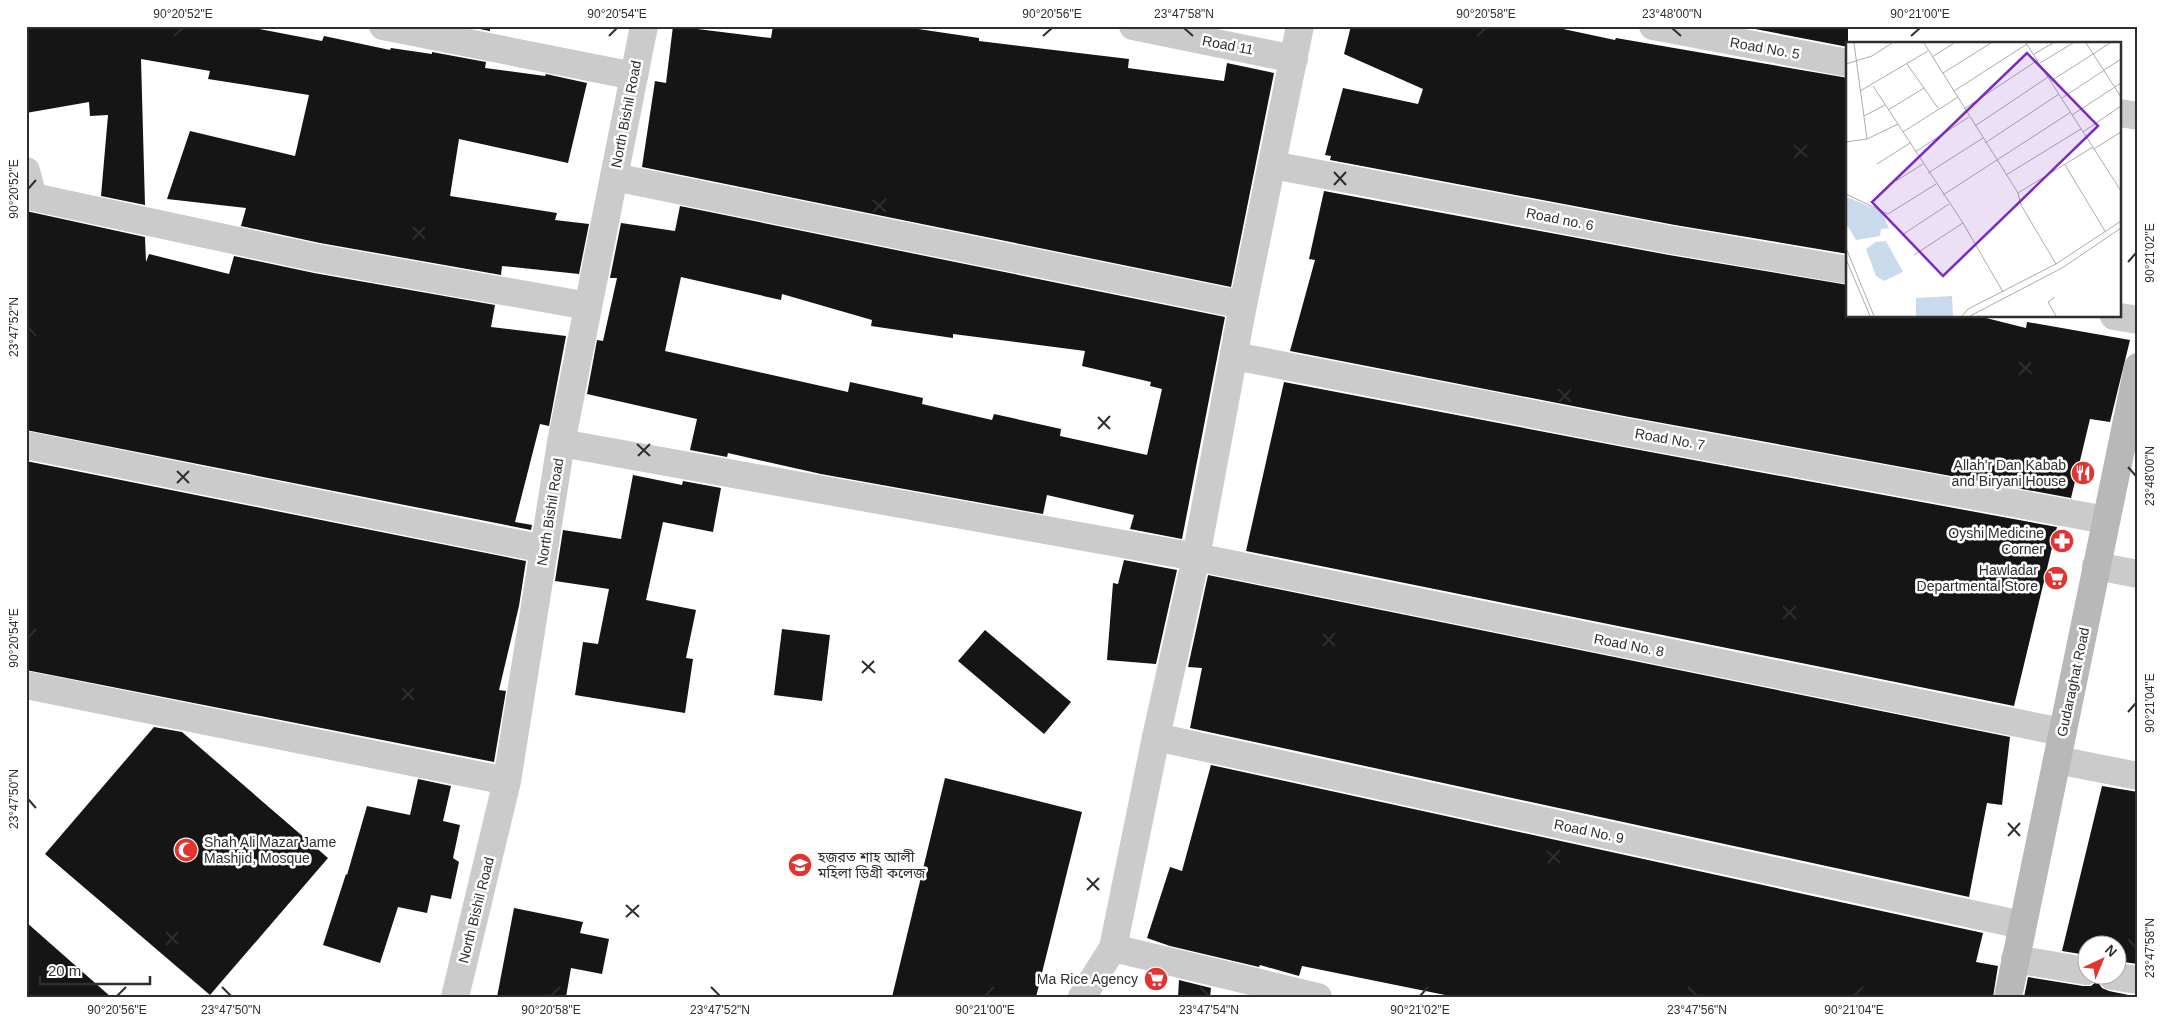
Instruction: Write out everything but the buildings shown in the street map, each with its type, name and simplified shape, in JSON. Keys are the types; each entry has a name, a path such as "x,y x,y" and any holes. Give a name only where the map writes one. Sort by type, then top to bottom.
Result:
{"street":[{"path":"383,26 634,76"},
{"name":"North Bishil Road","path":"455,997 507,781 560,443 644,26"},
{"name":"Road 11","path":"1133,26 1294,59"},
{"path":"1082,997 1113,948 1156,737 1196,557 1300,26"},
{"name":"Road No. 5","path":"1653,26 1846,63"},
{"path":"2122,113 2138,116"},
{"name":"Road no. 6","path":"1272,165 1662,238 1846,270"},
{"path":"26,171 33,197 317,258 588,306"},
{"path":"614,177 1244,305"},
{"path":"2122,317 2138,320"},
{"name":"Road No. 7","path":"1234,356 2106,520"},
{"name":"Gudaraghat Road","path":"2008,997 2138,367"},
{"name":"Road No. 8","path":"560,443 1196,557 2062,732"},
{"path":"26,445 544,549"},
{"path":"2096,566 2138,574"},
{"path":"26,685 507,781"},
{"name":"Road No. 9","path":"1156,737 2022,925"},
{"path":"2057,760 2138,776"},
{"path":"1113,948 1318,997"},
{"path":"2015,958 2076,969"}],"place":[{"name":"Allah'r Dan Kabab and Biryani House","path":"2083,473"},
{"name":"Oyshi Medicine Corner","path":"2062,541"},
{"name":"Hawladar Departmental Store","path":"2056,578"},
{"name":"Shah Ali Mazar Jame Mashjid, Mosque","path":"186,850"},
{"name":"হজরত শাহ আলী মহিলা ডিগ্রী কলেজ","path":"800,865"},
{"name":"Ma Rice Agency","path":"1156,979"}]}
